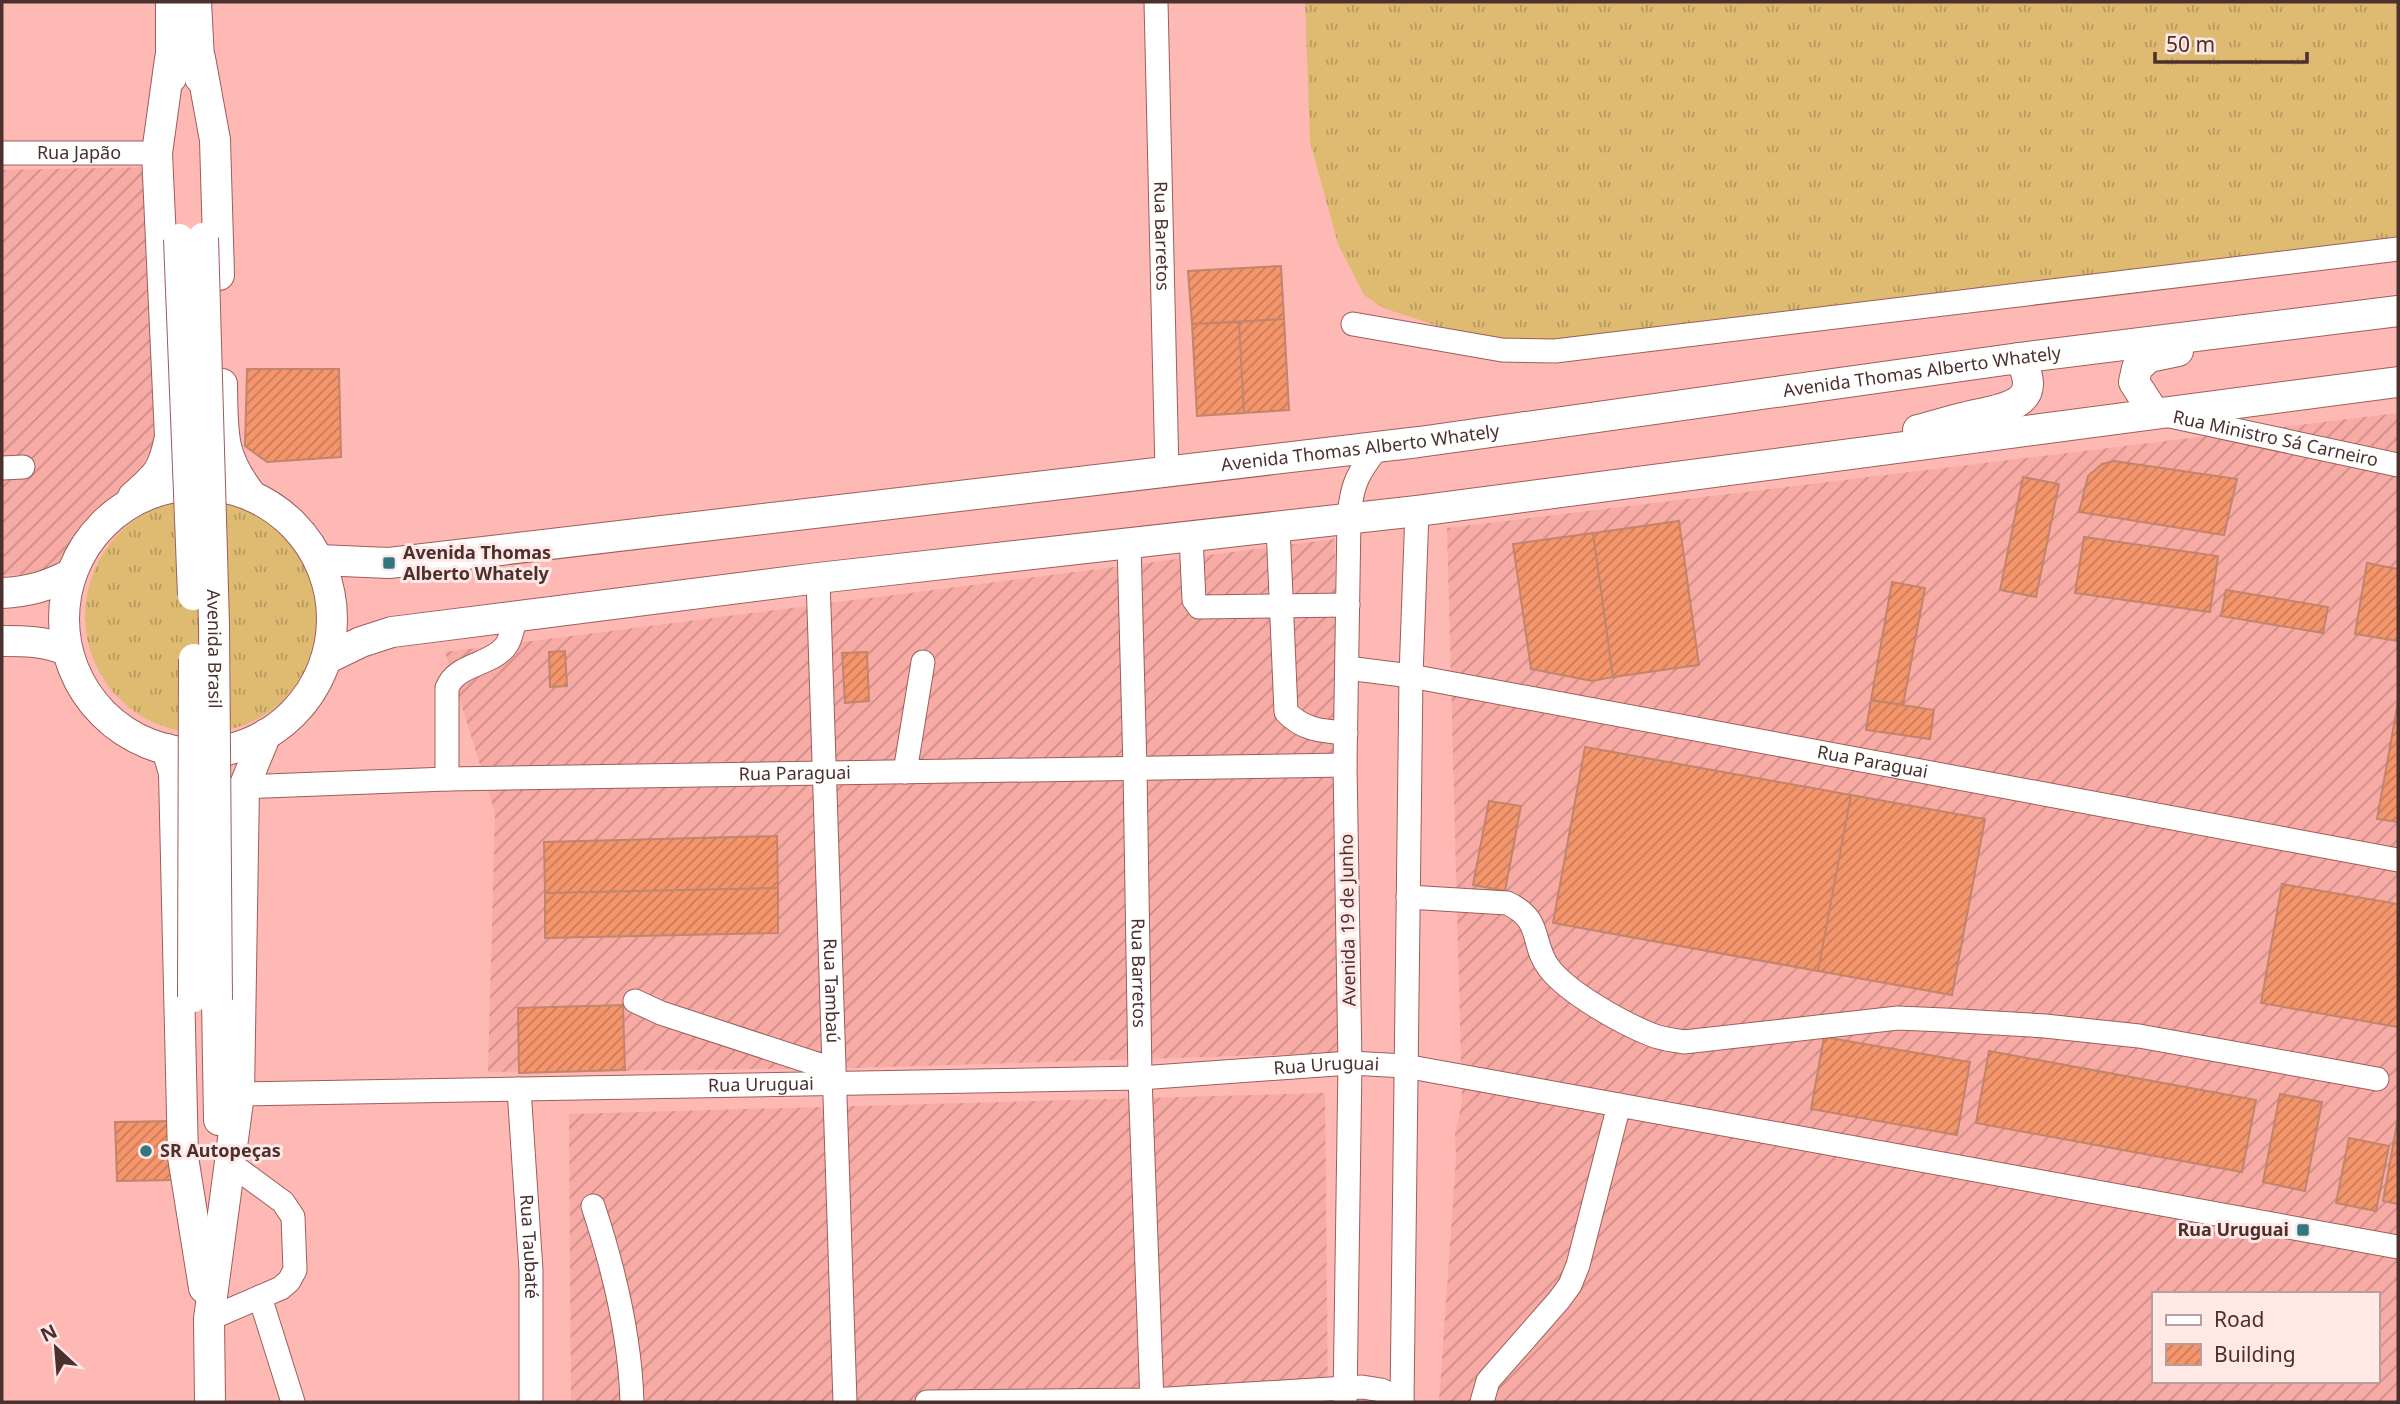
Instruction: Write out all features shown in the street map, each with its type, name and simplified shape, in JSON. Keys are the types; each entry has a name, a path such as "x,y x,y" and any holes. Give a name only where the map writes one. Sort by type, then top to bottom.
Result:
{"main road":[{"name":"Avenida Brasil","path":"117,512 155,478 163,466 170,437 158,153 170,59 171,2"},
{"name":"Avenida Brasil","path":"197,2 200,58 191,239 194,627 205,999 210,1402"},
{"name":"Avenida Brasil","path":"200,58 215,140 225,447 239,479 252,495"},
{"name":"Avenida Brasil","path":"170,59 191,239"},
{"name":"Avenida Thomas Alberto Whately","path":"319,560 389,563 1167,472 1379,446 2276,324 2398,311"},
{"path":"2154,413 2134,382 2137,368 2149,357 2206,345 2276,324"},
{"path":"1844,456 1920,429 2002,411 2028,392 2030,381 2020,358"},
{"path":"326,659 361,642 392,632 818,578 1417,511 2398,382"},
{"path":"182,485 218,486 252,495 279,511 302,533 319,560 330,592 332,625 326,659 312,688 292,714 266,734 236,745 204,753 167,749 132,736 102,714 80,684 66,649 63,611 71,574 90,539 117,512 148,494 182,485"},
{"path":"2,593 27,592 71,574"},
{"path":"2,641 50,643 66,649"},
{"name":"Avenida Brasil","path":"208,1239 231,1164 239,1094 244,787 266,734"},
{"name":"Avenida Brasil","path":"167,749 174,773 183,1157 208,1239"}],"street":[{"name":"Rua Barretos","path":"1156,2 1167,472"},
{"name":"Rua Japão","path":"2,153 158,153"},
{"path":"1353,324 1502,350 1555,351 2398,249"},
{"name":"Rua Ministro Sá Carneiro","path":"2154,413 2398,465"},
{"name":"Avenida 19 de Junho","path":"1345,1396 1350,1063 1345,765 1349,519 1351,499 1360,470 1379,446"},
{"path":"927,1402 1152,1401 1345,1396 1370,1387 1402,1401 1411,676 1417,511"},
{"path":"1278,527 1286,712 1296,722 1311,730 1346,733"},
{"path":"1191,537 1194,600 1199,607 1348,605"},
{"name":"Rua Barretos","path":"1129,544 1140,1078 1152,1401"},
{"name":"Rua Tambaú","path":"818,578 832,1076 845,1402"},
{"path":"447,779 447,688 450,680 458,673 497,655 507,645 516,616"},
{"path":"905,772 923,662"},
{"name":"Rua Paraguai","path":"1347,668 1411,676 2398,860"},
{"name":"Rua Paraguai","path":"244,787 447,779 1345,765"},
{"path":"1408,897 1507,902 1519,908 1530,919 1548,967 1573,991 1654,1036 1684,1042 1898,1018 1944,1020 2045,1026 2138,1036 2377,1079"},
{"path":"635,1001 832,1076"},
{"name":"Rua Uruguai","path":"239,1094 519,1089 832,1076 1140,1078 1350,1063 1405,1066 2398,1247"},
{"name":"Rua Taubaté","path":"519,1089 531,1270 531,1402"},
{"path":"1482,1402 1488,1381 1570,1285 1578,1265 1619,1105"},
{"path":"209,1319 281,1288 295,1270 293,1217 283,1202 231,1164"},
{"path":"593,1206 618,1290 632,1402"},
{"path":"260,1297 293,1402"}],"shaded area":[{"path":"150,167 155,439 135,482 46,574 2,575 2,170"},
{"path":"2398,413 2398,1402 1439,1402 1456,1159 1455,1133 1462,1103 1447,528"},
{"path":"1335,539 1338,1053 853,1068 488,1072 495,813 445,652"},
{"path":"1325,1093 1328,1402 571,1402 569,1114"}],"green space":[{"path":"1305,2 2398,2 2398,237 1552,345 1491,338 1444,328 1383,308 1364,295 1338,244 1310,142"},
{"path":"190,499 214,499 257,512 285,533 306,561 317,593 317,639 306,671 285,699 257,720 236,728 214,733 190,733 147,720 128,707 111,690 98,671 90,650 85,628 85,604 98,561 111,542 128,525 147,512 168,504"}],"building":[{"path":"1281,266 1284,319 1192,324 1188,271"},
{"path":"1284,319 1289,410 1244,413 1239,322"},
{"path":"1239,322 1244,413 1197,416 1192,324"},
{"path":"247,369 339,369 341,457 267,462 245,446"},
{"path":"2114,461 2237,479 2224,535 2079,512 2088,476 2102,464"},
{"path":"2023,477 2059,484 2036,597 2000,590"},
{"path":"1679,521 1699,665 1613,677 1593,533"},
{"path":"1593,533 1613,677 1592,681 1531,669 1513,544"},
{"path":"2084,537 2218,556 2210,612 2075,593"},
{"path":"2367,563 2398,569 2398,641 2355,634"},
{"path":"1892,582 1925,588 1903,705 1871,700"},
{"path":"2226,590 2328,607 2323,633 2221,616"},
{"path":"565,651 567,686 550,687 549,652"},
{"path":"867,652 869,701 845,703 842,653"},
{"path":"1871,700 1934,710 1930,739 1866,730"},
{"path":"2398,702 2398,822 2377,819"},
{"path":"1585,747 1851,795 1818,971 1553,923"},
{"path":"1851,795 1985,819 1952,995 1818,971"},
{"path":"1489,801 1521,806 1505,891 1473,885"},
{"path":"777,836 778,888 545,893 544,842"},
{"path":"2282,884 2398,904 2398,1027 2261,1003"},
{"path":"778,888 778,933 545,938 545,893"},
{"path":"623,1005 625,1070 519,1073 518,1008"},
{"path":"1824,1037 1970,1062 1957,1135 1811,1109"},
{"path":"1989,1051 2256,1100 2242,1172 1976,1123"},
{"path":"2280,1094 2322,1102 2305,1191 2263,1182"},
{"path":"2398,1118 2398,1204 2383,1201"},
{"name":"SR Autopeças","path":"174,1121 176,1180 117,1181 115,1122"},
{"path":"2349,1138 2389,1146 2376,1211 2336,1203"}],"place":[{"name":"Avenida Thomas Alberto Whately","path":"389,563"},
{"name":"SR Autopeças","path":"146,1151"},
{"name":"Rua Uruguai","path":"2303,1230"}]}
